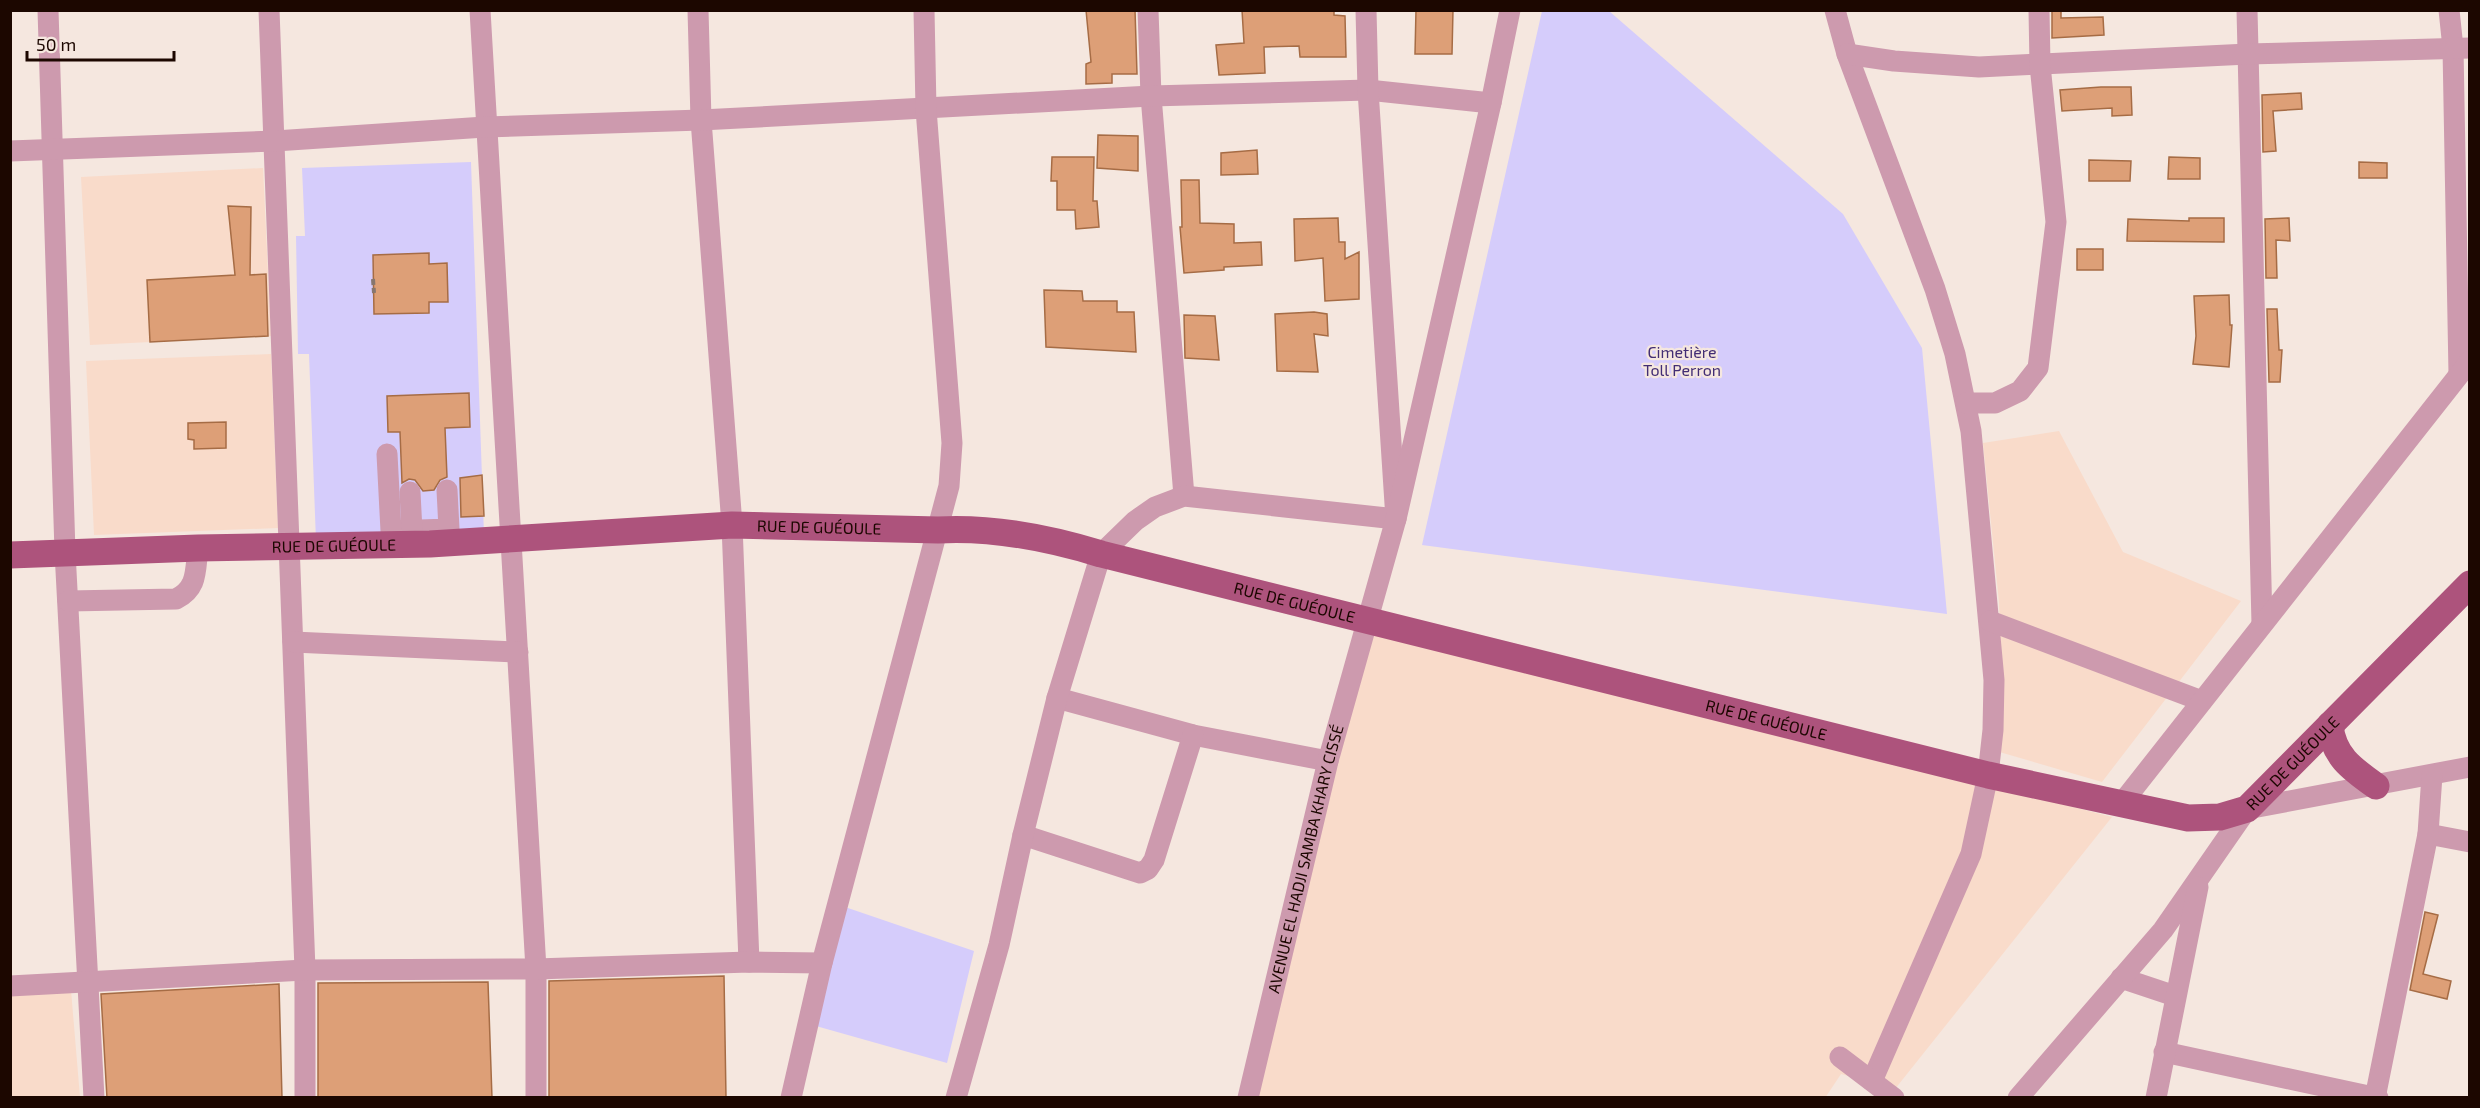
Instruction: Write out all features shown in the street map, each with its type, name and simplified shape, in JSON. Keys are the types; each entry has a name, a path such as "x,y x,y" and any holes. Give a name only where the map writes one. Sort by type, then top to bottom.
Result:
{"main road":[{"name":"RUE DE GUÉOULE","path":"10,555 289,547 424,535 512,538 732,525 938,530 967,528 1057,540 1101,554 1988,776 2188,818 2220,817 2247,809 2469,584"},
{"path":"2330,725 2332,743 2351,768 2376,786"}],"street":[{"path":"48,10 65,552 94,1098"},
{"path":"269,10 305,970 305,1098"},
{"path":"480,10 485,127 512,538 536,969 536,1098"},
{"path":"698,10 701,120 732,525 749,962"},
{"path":"791,1098 822,963 949,486 952,444 926,109 924,10"},
{"path":"1148,10 1151,96 1184,496"},
{"path":"956,1098 999,945 1057,698 1101,554 1135,521 1155,507 1184,496 1396,519 1368,90 1366,10"},
{"name":"AVENUE EL HADJI SAMBA KHARY CISSÉ","path":"1248,1098 1328,761 1396,519 1510,10"},
{"path":"1835,10 1847,54 1935,289 1955,354 1966,403 1975,468 1994,680 1993,730 1988,776 1971,854 1872,1081"},
{"path":"1966,403 1995,403 2020,391 2038,368 2056,222 2040,64 2039,10"},
{"path":"2247,10 2262,624"},
{"path":"2122,803 2464,368 2461,48 2449,10"},
{"path":"1847,54 1894,61 1958,66 2461,48"},
{"path":"10,151 275,141 485,127 701,120 1151,96 1368,90 1491,103"},
{"path":"387,454 391,531 424,535 449,529 447,490"},
{"path":"410,492 424,535"},
{"path":"68,601 176,599 188,593 193,584 198,548"},
{"path":"1990,621 2202,701"},
{"path":"293,642 518,652"},
{"path":"1057,698 1193,735 1328,761"},
{"path":"1023,835 1140,873 1148,869 1154,860 1193,735"},
{"path":"2018,1098 2163,930 2247,809 2432,776 2469,767"},
{"path":"2164,1052 2376,1097 2428,834 2432,776"},
{"path":"2428,834 2469,842"},
{"path":"2156,1098 2200,878"},
{"path":"10,986 305,970 536,969 749,962 822,963"},
{"path":"2121,978 2175,996"},
{"path":"1840,1057 1894,1098"}],"path":[{"path":"373,279 374,293"}],"shaded area":[{"path":"263,168 271,336 90,345 81,177"},
{"path":"271,354 278,528 94,535 86,361"},
{"path":"2059,431 2123,552 2241,601 2102,782 1996,751 2001,672 1999,602 1983,443"},
{"path":"1360,622 2112,817 1895,1089 1841,1074 1825,1098 1242,1098"},
{"path":"71,990 80,1097 11,1097 10,992"}],"green space":[{"name":"Cimetière Toll Perron","path":"1542,11 1609,11 1843,214 1922,348 1947,614 1422,545"},
{"path":"471,162 484,535 316,541 309,354 298,354 296,236 305,236 302,168"},
{"path":"845,907 974,951 947,1063 816,1026"}],"building":[{"path":"1086,10 1135,10 1137,74 1112,74 1112,83 1086,84 1086,64 1091,62"},
{"path":"1242,10 1334,10 1334,15 1345,16 1346,57 1300,57 1299,46 1264,47 1265,73 1219,75 1216,45 1244,43"},
{"path":"1416,10 1453,10 1452,54 1415,54"},
{"path":"2052,10 2061,10 2061,18 2103,17 2104,35 2052,38"},
{"path":"2131,87 2132,115 2112,116 2112,108 2062,111 2060,90"},
{"path":"2301,93 2302,109 2273,111 2276,151 2263,152 2262,95"},
{"path":"1098,135 1138,136 1138,171 1097,168"},
{"path":"1257,150 1258,174 1221,175 1221,153"},
{"path":"1052,157 1094,157 1093,201 1097,201 1099,227 1076,229 1075,210 1057,210 1057,181 1051,181"},
{"path":"2169,157 2200,158 2200,179 2168,179"},
{"path":"2089,160 2131,161 2130,181 2089,181"},
{"path":"2359,162 2387,163 2387,178 2359,178"},
{"path":"1181,180 1199,180 1200,223 1234,224 1234,243 1261,242 1262,265 1224,267 1224,270 1184,273 1180,227 1182,227"},
{"path":"228,206 251,207 250,275 266,274 268,336 150,342 147,280 235,275"},
{"path":"1338,218 1339,242 1345,242 1345,259 1359,252 1359,299 1325,301 1323,258 1295,261 1294,219"},
{"path":"2189,218 2224,218 2224,242 2127,241 2128,219 2189,221"},
{"path":"2289,218 2290,241 2276,240 2277,278 2266,278 2265,219"},
{"path":"2077,249 2103,249 2103,270 2077,270"},
{"path":"429,253 429,264 447,263 448,302 429,302 429,313 374,314 373,255"},
{"path":"1044,290 1082,291 1083,301 1117,301 1117,312 1134,312 1136,352 1046,347"},
{"path":"2229,295 2230,325 2232,325 2229,367 2193,364 2196,336 2194,296"},
{"path":"2267,309 2277,309 2279,350 2282,350 2280,382 2269,382"},
{"path":"1314,312 1327,314 1328,336 1314,334 1318,372 1277,371 1275,314"},
{"path":"1184,315 1215,316 1219,360 1185,358"},
{"path":"469,393 470,427 445,428 447,477 440,480 434,490 423,491 415,480 409,479 402,483 400,432 388,432 387,396"},
{"path":"226,422 226,448 194,449 194,440 188,439 188,423"},
{"path":"482,475 484,516 461,517 460,478"},
{"path":"2425,912 2438,915 2423,974 2451,981 2447,999 2410,990"},
{"path":"724,976 726,1098 549,1098 549,981"},
{"path":"488,982 492,1098 318,1098 318,983"},
{"path":"279,984 282,1098 107,1098 101,994"}]}
